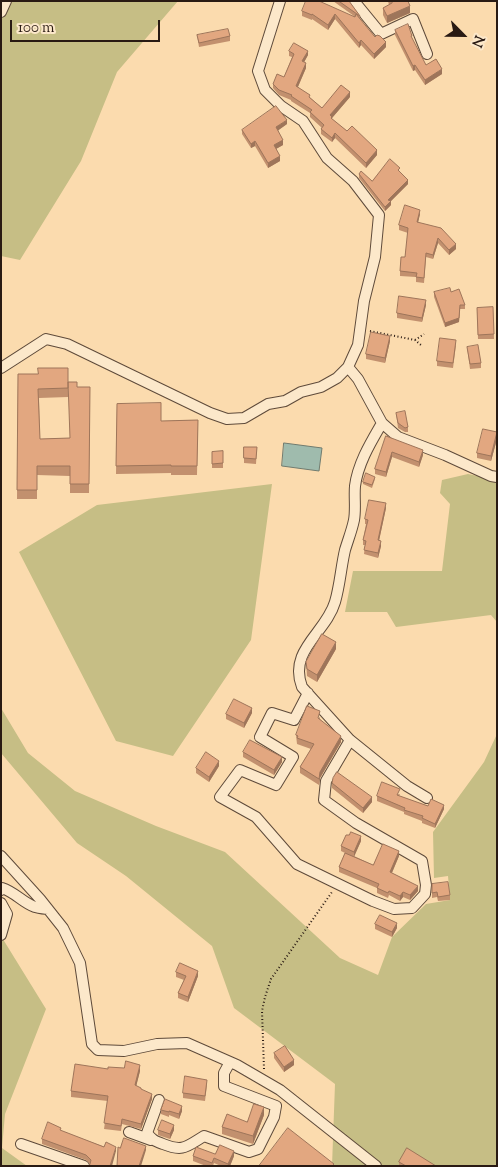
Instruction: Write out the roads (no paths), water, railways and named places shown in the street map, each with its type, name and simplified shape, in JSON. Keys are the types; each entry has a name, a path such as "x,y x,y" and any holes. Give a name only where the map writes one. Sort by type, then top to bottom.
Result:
{"street":[{"path":"1,12 6,1"},
{"path":"1,368 46,339 67,344 210,413 227,418 244,418 268,404 285,401 301,392 321,387 337,378 348,367 358,344 364,302 375,256 379,215 353,181 327,158 303,121 281,106 265,90 258,71 280,1"},
{"path":"354,1 381,34 413,19 427,54"},
{"path":"348,367 358,379 382,423 398,437 497,477"},
{"path":"382,423 366,448 355,485 354,519 345,550 335,603 325,623 302,655 299,678 302,687 328,718 350,740 407,786 427,798"},
{"path":"308,693 294,720 272,713 260,737 294,757 276,785 240,770 220,797 256,817 297,864 373,901 394,909 409,909 418,904 425,894 426,885 422,861 356,823 324,800 326,781 350,740"},
{"path":"1,856 63,928 80,964 92,1044 98,1050 124,1051 157,1044 187,1043 230,1062 280,1090 376,1166"},
{"path":"1,890 2,888 11,891 35,907 48,909"},
{"path":"1,903 7,914 1,934"},
{"path":"128,1132 176,1149 186,1147 204,1136 249,1152 258,1149 274,1117 276,1106 224,1086 224,1073 230,1062"},
{"path":"152,1140 147,1133 159,1100"},
{"path":"21,1144 84,1166"}]}
